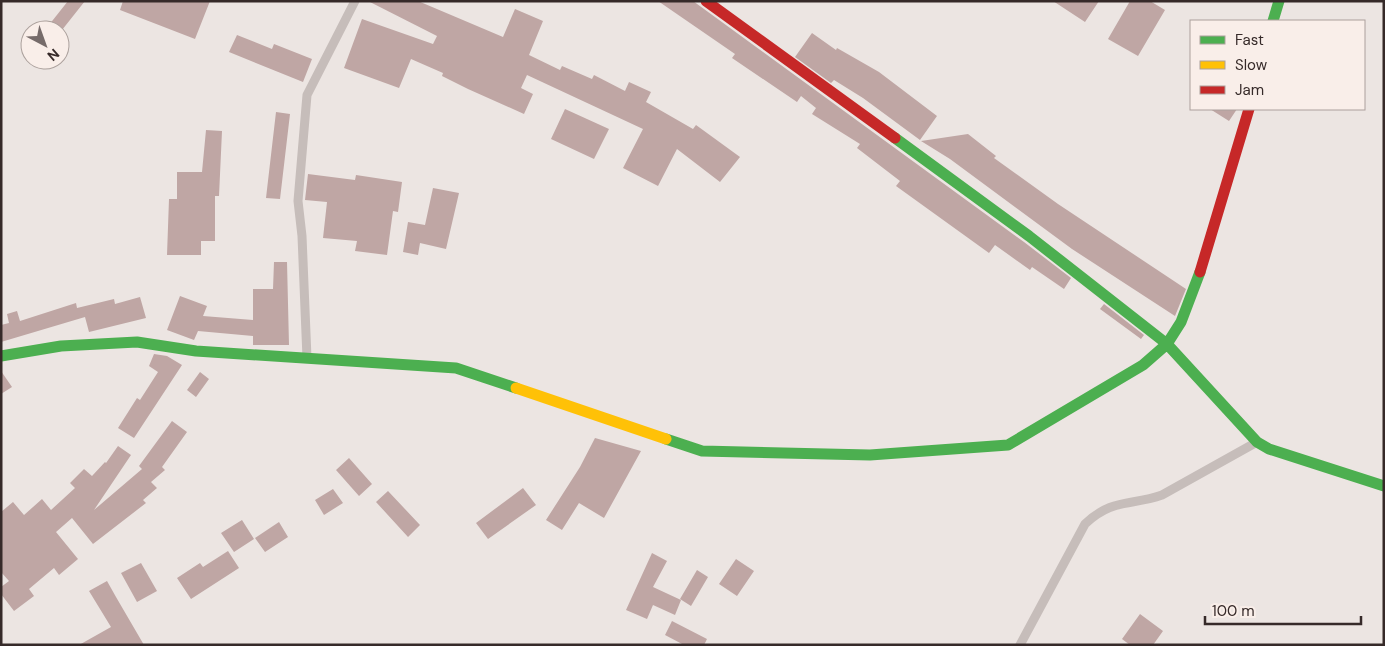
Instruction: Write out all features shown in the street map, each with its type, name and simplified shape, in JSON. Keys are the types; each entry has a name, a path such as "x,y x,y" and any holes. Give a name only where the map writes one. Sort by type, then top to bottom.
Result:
{"street":[{"path":"307,358 302,236 298,201 307,95 355,1"},
{"path":"706,1 1029,236 1167,344 1257,442 1269,450 1384,486"},
{"path":"1273,20 1279,1"},
{"path":"1,356 61,346 137,342 196,351 456,368 702,451 870,455 1008,445 1143,366 1167,344 1181,322 1199,276 1249,110"},
{"path":"1023,644 1085,524 1098,512 1114,504 1148,500 1162,495 1257,442"}],"building":[{"path":"68,1 85,1 70,20 53,20"},
{"path":"123,1 210,1 195,39 120,10"},
{"path":"368,1 418,1 503,37 515,9 543,21 529,55 560,70 562,66 592,79 594,75 625,91 629,82 651,92 646,102 693,129 696,125 740,157 720,182 677,149 658,186 623,168 643,129 527,75 521,88 533,94 524,114 468,89 442,76 443,73 411,59 399,88 344,68 362,19 433,44 437,36"},
{"path":"658,1 693,1 1071,278 1064,289 1032,267 1030,270 995,245 989,253 896,186 900,181 857,148 860,144 812,114 816,108 801,96 797,102 732,58 735,54"},
{"path":"1053,1 1099,1 1085,22"},
{"path":"1130,1 1150,1 1165,10 1138,56 1108,39"},
{"path":"812,33 836,50 837,48 879,72 937,116 920,140 863,98 834,80 831,83 795,57"},
{"path":"237,35 272,49 274,44 312,59 303,82 229,52"},
{"path":"565,109 609,129 594,159 551,139"},
{"path":"1212,110 1236,110 1229,121"},
{"path":"276,112 290,114 280,199 266,198"},
{"path":"206,130 222,131 219,196 215,196 215,241 201,241 201,255 167,255 169,199 177,199 177,172 202,172"},
{"path":"968,134 996,156 994,158 1058,204 1186,289 1175,316 1072,249 950,159 921,141"},
{"path":"308,174 355,180 356,175 402,182 398,212 393,211 387,255 355,251 357,241 323,238 327,202 305,200"},
{"path":"433,188 459,193 446,249 420,243 418,255 403,252 408,222 425,225"},
{"path":"274,262 287,262 289,345 253,345 253,336 198,331 194,340 167,330 180,296 207,306 203,316 253,320 253,289 273,289"},
{"path":"140,297 146,318 89,332 85,317 1,342 1,325 9,323 7,314 17,311 20,321 76,303 77,308 114,299 115,304"},
{"path":"1104,304 1144,335 1141,339 1100,309"},
{"path":"154,354 167,356 182,365 134,438 118,428 137,398 140,400 158,372 149,366"},
{"path":"1,371 12,387 1,394"},
{"path":"200,372 209,379 196,397 187,390"},
{"path":"172,421 187,432 162,467 165,470 151,482 157,488 143,500 146,503 93,544 72,518 56,532 78,559 59,575 54,568 29,589 34,596 14,611 1,594 1,587 9,581 1,572 1,512 13,502 24,515 42,499 51,510 75,488 70,483 84,469 92,476 106,463 118,446 131,455 94,510 142,469 139,466"},
{"path":"595,438 641,451 604,518 579,503 562,530 546,520 580,467"},
{"path":"349,458 372,484 359,496 336,470"},
{"path":"523,488 536,505 488,539 476,523"},
{"path":"333,489 343,503 324,515 315,500"},
{"path":"388,491 420,525 408,537 376,502"},
{"path":"242,520 254,539 234,552 221,533"},
{"path":"279,522 288,537 265,552 255,538"},
{"path":"228,551 239,568 191,599 177,578 200,563 203,567"},
{"path":"652,553 667,561 653,587 681,600 675,615 653,605 647,619 626,610"},
{"path":"736,559 754,571 737,596 719,584"},
{"path":"141,563 157,591 137,602 121,573"},
{"path":"697,570 708,577 691,606 680,599"},
{"path":"107,581 144,645 79,645 111,627 89,591"},
{"path":"1140,614 1163,631 1153,645 1130,645 1122,639"},
{"path":"672,621 707,639 704,645 684,645 665,635"}],"traffic: fast":[{"path":"1273,20 1279,1"},
{"path":"895,138 1029,236 1167,344 1257,442 1269,449 1384,486"},
{"path":"666,439 702,451 870,455 1008,445 1143,365 1167,344 1181,322 1200,272"},
{"path":"1,356 61,346 137,342 196,351 456,368 516,388"}],"traffic: slow":[{"path":"516,388 666,439"}],"traffic: jam":[{"path":"706,1 895,138"},
{"path":"1200,272 1249,110"}]}
